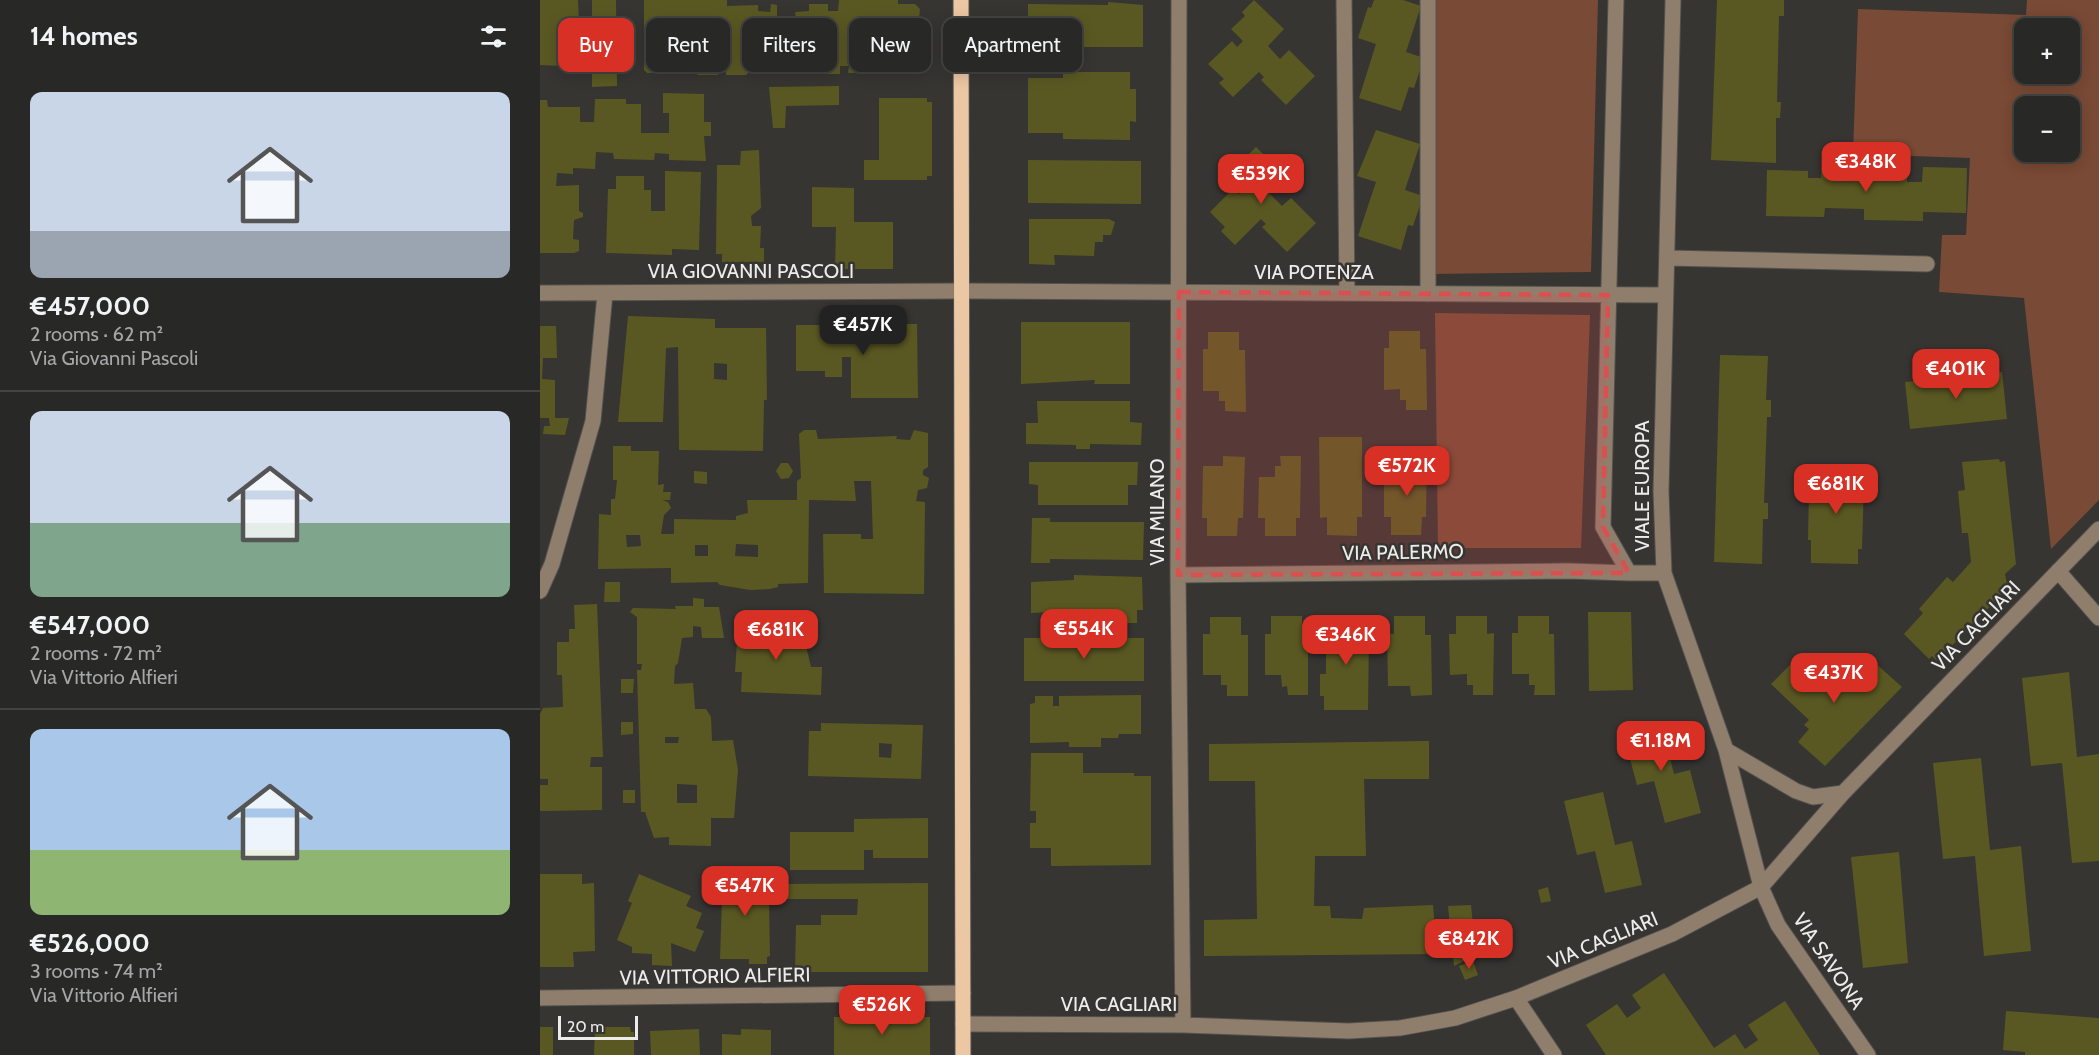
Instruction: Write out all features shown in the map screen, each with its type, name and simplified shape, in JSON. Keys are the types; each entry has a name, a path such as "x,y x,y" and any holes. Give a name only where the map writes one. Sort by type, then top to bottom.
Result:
{"main road":[{"path":"961,0 963,1055"}],"street":[{"name":"VIA MILANO","path":"1179,0 1178,575 1183,1025"},
{"path":"1344,0 1347,294"},
{"path":"1428,0 1428,294"},
{"name":"VIALE EUROPA","path":"1616,0 1603,527 1629,573 1664,573 1660,491 1673,0"},
{"path":"1667,258 1927,264"},
{"name":"VIA POTENZA","path":"962,291 1665,295"},
{"name":"VIA GIOVANNI PASCOLI","path":"540,293 962,291"},
{"path":"540,591 552,564 593,421 605,294"},
{"name":"VIA CAGLIARI","path":"963,1024 1183,1025 1349,1031 1400,1028 1455,1018 1516,998 1672,934 1761,887 1843,793 2099,529"},
{"name":"VIA PALERMO","path":"1178,575 1568,571 1629,573"},
{"path":"2058,571 2099,618"},
{"name":"VIA SAVONA","path":"1664,573 1726,750 1761,887 1778,925 1868,1055"},
{"path":"1726,750 1796,791 1813,797 1843,793"},
{"name":"VIA VITTORIO ALFIERI","path":"540,998 963,993"},
{"path":"1516,998 1554,1055"}],"highlighted area":[{"path":"1179,292 1608,295 1603,527 1629,573 1178,575"}],"shaded area":[{"path":"1433,0 1598,0 1591,272 1433,274"},
{"path":"2027,0 2099,0 2099,500 2051,549 2024,298 1939,292 1942,235 1966,235 1970,158 1853,154 1858,9 2026,15"},
{"path":"1435,313 1590,315 1581,548 1438,548"}],"building":[{"path":"540,0 578,0 579,18 558,18 558,66 540,65"},
{"path":"592,0 616,0 616,18 592,18"},
{"path":"644,0 727,0 727,6 758,5 758,11 770,12 771,4 777,5 777,18 742,18 742,72 749,72 746,75 726,75 726,72 730,72 730,18 646,18 646,72 644,70"},
{"path":"839,0 898,0 898,4 915,4 920,9 919,18 849,18 849,66 840,66 840,74 819,74 817,72 837,72 837,18 796,18 795,12 809,11 809,4 828,4 828,11 838,11"},
{"path":"1254,0 1284,29 1268,46 1280,59 1289,50 1315,76 1286,105 1261,80 1264,77 1259,72 1233,97 1219,83 1224,79 1208,64 1232,41 1237,47 1243,41 1231,29 1245,16 1242,12"},
{"path":"1374,0 1403,0 1421,6 1406,52 1424,58 1414,88 1409,87 1401,111 1359,98 1376,44 1358,38 1368,7 1371,8"},
{"path":"1717,0 1784,0 1784,16 1779,16 1777,102 1781,102 1780,118 1776,118 1776,163 1711,160"},
{"path":"1108,2 1143,5 1143,47 1082,47 1082,18 1028,18 1028,4 1108,5"},
{"path":"849,66 849,72 869,72 869,73 848,73"},
{"path":"592,72 617,72 617,86 592,87"},
{"path":"695,72 718,72 718,75 698,75"},
{"path":"1063,72 1130,72 1130,89 1136,89 1136,122 1130,121 1130,140 1063,139 1063,133 1028,133 1028,78 1063,78"},
{"path":"839,86 839,105 786,106 785,128 773,128 769,87"},
{"path":"663,93 704,94 704,122 711,122 711,136 704,136 706,161 669,160 669,154 655,153 654,160 614,159 613,153 596,152 595,169 573,168 573,174 557,173 556,186 579,185 579,211 583,213 583,217 574,220 573,239 579,240 579,251 540,253 540,100 547,100 548,107 580,107 580,122 594,122 595,99 626,99 626,104 641,104 641,133 669,133 669,113 663,113"},
{"path":"879,98 927,98 927,102 932,102 932,176 927,176 927,180 864,180 864,160 879,160"},
{"path":"1376,130 1420,144 1405,190 1423,196 1413,226 1408,225 1401,250 1358,236 1376,182 1357,176"},
{"path":"1256,147 1286,177 1269,193 1282,206 1291,198 1316,223 1287,252 1262,227 1266,224 1261,219 1235,245 1221,231 1225,227 1210,212 1233,189 1239,194 1244,189 1233,177 1246,163 1243,160"},
{"path":"759,150 761,208 751,216 752,226 761,226 760,248 764,248 764,262 722,262 722,254 716,254 717,165 740,165 741,151"},
{"path":"1028,160 1141,161 1141,204 1028,203"},
{"path":"1822,163 1868,164 1868,174 1907,175 1907,182 1922,182 1923,167 1967,168 1966,213 1923,212 1923,221 1864,220 1864,209 1825,208 1824,217 1766,216 1767,170 1808,171 1808,178 1821,178"},
{"path":"665,171 701,172 699,250 672,249 672,255 606,253 608,189 616,189 616,176 644,176 644,190 651,190 651,211 665,211"},
{"path":"812,187 854,188 854,222 893,222 893,269 835,269 836,227 812,227"},
{"path":"1029,219 1109,219 1115,222 1111,235 1103,235 1103,242 1095,242 1094,256 1054,255 1055,265 1029,264"},
{"path":"628,316 715,319 715,328 766,328 767,400 764,400 763,451 679,450 678,347 666,348 663,422 618,422","holes":["714,363 727,364 727,380 714,379"]},
{"path":"848,319 873,319 873,324 917,324 918,398 851,398 851,357 842,357 842,377 825,377 825,371 796,371 796,325 848,325"},
{"path":"1021,322 1130,322 1130,384 1094,384 1095,380 1021,384"},
{"path":"540,326 556,326 557,358 543,358 542,379 555,380 555,418 569,418 565,435 543,434 544,426 550,426 549,418 540,418"},
{"path":"1389,331 1420,331 1420,349 1426,349 1427,410 1406,410 1406,400 1400,400 1400,389 1384,390 1384,348 1389,348"},
{"path":"1208,332 1239,332 1239,350 1245,350 1246,412 1225,411 1225,401 1219,401 1219,391 1203,391 1203,349 1208,349"},
{"path":"1720,355 1768,356 1766,400 1771,400 1771,417 1767,417 1764,503 1768,503 1768,519 1763,519 1762,564 1714,562"},
{"path":"2002,372 2007,419 1910,429 1905,382"},
{"path":"1037,401 1130,401 1130,422 1142,423 1141,445 1090,444 1090,449 1076,449 1076,445 1026,444 1026,423 1038,423"},
{"path":"804,430 816,430 818,439 897,436 896,439 910,440 914,430 928,433 928,467 923,470 923,475 929,478 927,488 918,490 916,501 925,502 924,594 824,593 823,534 861,534 861,539 873,539 871,481 854,481 856,501 809,500 808,583 778,584 778,587 770,589 750,590 720,585 717,582 671,583 671,568 598,569 599,514 611,515 611,499 615,499 617,480 613,480 613,446 631,446 631,451 659,451 658,485 664,484 663,492 671,492 670,500 662,500 668,502 671,508 664,515 661,534 674,534 674,519 736,520 736,516 748,513 747,500 797,500 797,481 801,478 799,434","holes":["626,535 640,535 641,546 627,547","736,544 758,545 758,557 735,556","695,545 708,545 708,556 695,556"]},
{"path":"1319,437 1362,437 1362,517 1357,517 1357,536 1327,535 1327,517 1320,518"},
{"path":"1406,455 1427,455 1426,517 1422,517 1421,535 1391,535 1391,517 1384,517 1384,476 1401,477 1401,466 1406,466"},
{"path":"1223,456 1245,457 1243,518 1238,518 1237,536 1207,536 1207,518 1202,518 1203,466 1223,466"},
{"path":"1280,456 1301,456 1300,518 1296,518 1296,536 1265,536 1265,518 1258,518 1259,477 1275,477 1275,466 1281,466"},
{"path":"1999,459 2000,462 2005,461 2016,564 2005,574 2008,588 1937,661 1932,656 1929,659 1904,634 1923,613 1919,609 1947,577 1953,582 1971,562 1968,533 1962,533 1958,491 1965,490 1962,462"},
{"path":"1029,462 1138,462 1137,485 1128,485 1128,505 1038,505 1038,485 1029,484"},
{"path":"781,463 788,463 793,471 789,478 781,479 776,471"},
{"path":"1813,466 1861,468 1861,483 1864,483 1862,549 1858,549 1858,564 1811,563 1811,540 1808,540 1809,489 1812,490"},
{"path":"694,471 707,472 707,484 694,483"},
{"path":"1032,518 1050,518 1050,522 1144,522 1143,560 1050,559 1050,563 1031,563"},
{"path":"1074,575 1142,577 1143,610 1137,610 1137,623 1068,623 1051,612 1031,613 1031,582 1074,580"},
{"path":"605,582 620,582 620,602 604,602"},
{"path":"693,598 704,599 704,607 719,607 724,638 702,638 701,627 693,626 693,637 682,638 678,663 675,666 674,684 693,683 695,709 706,709 711,717 712,741 733,740 738,770 734,818 711,818 711,846 669,845 669,837 654,838 645,812 641,812 637,670 641,670 642,664 637,664 637,617 630,612 633,608 676,609 675,606 693,606","holes":["665,737 679,737 678,743 665,743","677,784 697,785 697,803 677,803"]},
{"path":"597,604 603,757 591,757 590,767 602,767 602,810 540,811 540,785 548,785 548,779 540,779 540,714 543,708 563,707 562,675 557,675 557,642 569,642 569,629 575,629 574,605"},
{"path":"1588,612 1631,612 1633,690 1589,691"},
{"path":"1271,616 1302,616 1302,635 1308,635 1308,695 1288,695 1287,686 1282,687 1281,675 1265,675 1265,634 1271,634"},
{"path":"1332,616 1362,616 1362,635 1369,635 1368,710 1324,710 1324,696 1320,696 1320,674 1326,674 1326,634 1332,634"},
{"path":"1394,616 1425,616 1425,635 1431,635 1432,695 1411,696 1410,686 1388,686 1387,633 1394,634"},
{"path":"1456,616 1487,616 1487,634 1494,633 1493,695 1473,695 1473,685 1467,685 1467,674 1450,675 1449,634 1456,634"},
{"path":"1518,616 1549,616 1549,634 1554,634 1555,695 1534,695 1535,685 1529,685 1529,674 1512,674 1512,633 1518,633"},
{"path":"1210,617 1241,617 1241,635 1248,635 1248,696 1227,696 1227,685 1221,685 1221,675 1203,675 1203,634 1210,634"},
{"path":"744,623 802,624 802,648 806,646 811,667 822,667 821,695 741,692 742,672 735,672 737,642 744,642"},
{"path":"1024,638 1144,638 1144,681 1024,681"},
{"path":"1797,658 1809,670 1814,663 1839,687 1857,667 1864,673 1874,662 1902,687 1825,766 1798,742 1809,729 1804,725 1809,720 1771,684"},
{"path":"2069,672 2077,757 2099,754 2099,861 2072,863 2062,763 2031,766 2022,678"},
{"path":"621,679 634,679 633,693 621,693"},
{"path":"1141,695 1141,734 1119,734 1118,738 1101,738 1101,747 1069,747 1069,742 1030,743 1030,704 1035,703 1035,696 1053,696 1053,706 1059,706 1059,696"},
{"path":"621,722 633,722 633,734 621,735"},
{"path":"1661,722 1674,774 1690,770 1701,813 1665,823 1654,781 1637,785 1623,733"},
{"path":"821,723 923,725 921,779 808,776 809,731 821,731","holes":["879,743 892,744 891,758 879,757"]},
{"path":"1429,741 1429,779 1364,779 1366,856 1315,856 1314,906 1330,906 1331,918 1362,919 1364,908 1433,905 1437,954 1204,956 1204,920 1257,919 1255,781 1209,781 1209,744"},
{"path":"1031,753 1083,753 1083,773 1134,773 1134,776 1151,776 1151,865 1051,866 1051,848 1030,848 1030,823 1036,823 1036,811 1030,811"},
{"path":"1981,758 1990,850 2021,846 2031,951 1984,956 1975,856 1943,859 1933,763"},
{"path":"623,790 635,790 635,803 623,803"},
{"path":"1603,792 1615,845 1632,841 1642,885 1605,893 1595,851 1577,855 1564,801"},
{"path":"928,818 928,858 873,858 873,850 864,850 864,870 790,870 790,832 854,832 854,819"},
{"path":"1899,852 1908,963 1863,968 1851,857"},
{"path":"723,869 762,869 763,901 769,901 770,956 767,957 767,964 749,964 749,959 720,959"},
{"path":"540,874 582,874 582,884 594,883 595,951 573,952 574,967 540,967"},
{"path":"639,874 691,896 686,906 702,913 696,928 704,931 695,952 671,943 672,966 652,965 652,954 632,953 632,947 617,940 632,903 628,901"},
{"path":"928,883 928,972 795,972 796,925 821,925 821,915 857,915 858,899 777,899 777,884"},
{"path":"1548,887 1551,901 1541,903 1538,890"},
{"path":"1471,905 1476,955 1454,966 1448,906"},
{"path":"1473,961 1478,975 1465,980 1459,966"},
{"path":"1664,973 1714,1048 1735,1034 1745,1049 1758,1040 1748,1025 1785,1001 1820,1055 1606,1055 1586,1025 1617,1004 1627,1018 1641,1008 1632,995"},
{"path":"2006,1011 2099,1018 2099,1055 2025,1055 2025,1052 2003,1050"},
{"path":"834,1017 930,1017 930,1055 834,1055"},
{"path":"540,1027 553,1027 553,1055 540,1055"},
{"path":"595,1027 630,1027 631,1032 634,1032 634,1055 594,1055"},
{"path":"699,1029 700,1055 651,1055 650,1031"},
{"path":"741,1029 771,1030 771,1055 722,1055 722,1034 741,1035"}]}
